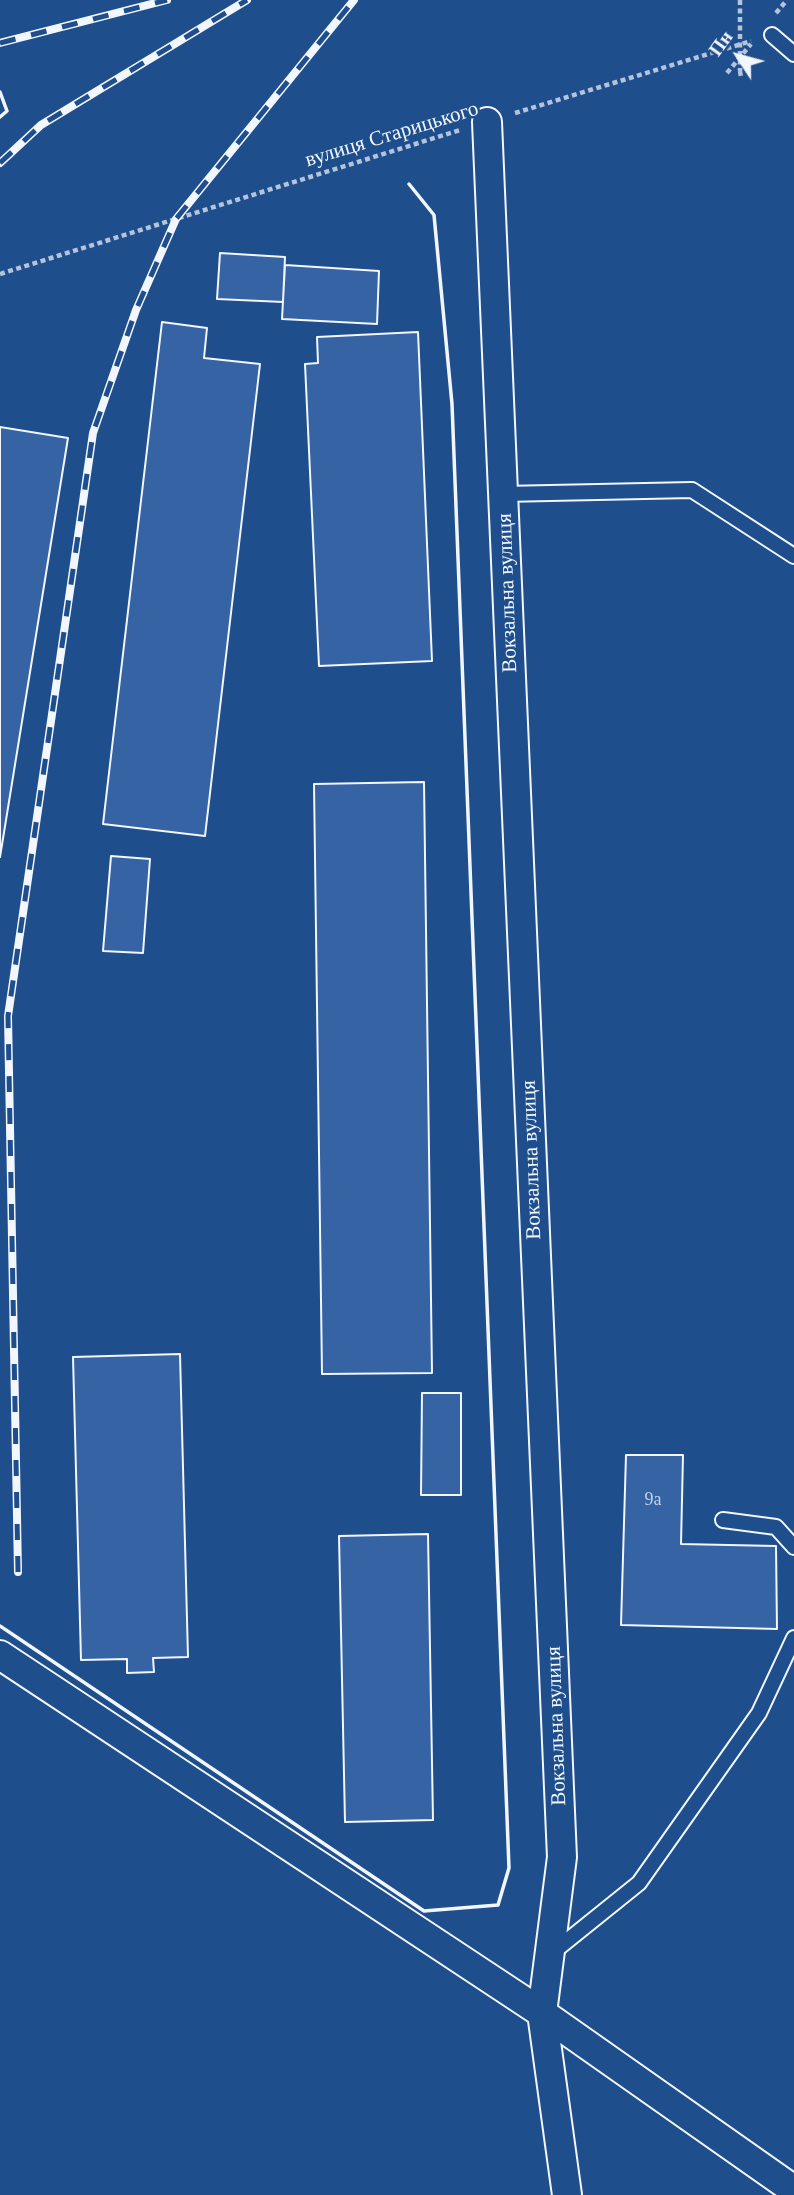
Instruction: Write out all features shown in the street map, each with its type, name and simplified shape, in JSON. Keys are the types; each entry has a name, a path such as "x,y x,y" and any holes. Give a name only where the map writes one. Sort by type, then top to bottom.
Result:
{"street":[{"name":"Вокзальна вулиця","path":"487,122 562,1857 542,2013 567,2195"},
{"path":"0,1655 542,2013 794,2190"}],"lane":[{"path":"772,35 794,54"},
{"path":"503,494 692,490 794,556"},
{"path":"723,1520 775,1527 794,1547"},
{"path":"550,1954 639,1883 758,1713 794,1638"}],"path":[{"path":"740,0 741,74"},
{"name":"вулиця Старицького","path":"0,274 772,35"}],"building":[{"path":"220,253 285,257 283,302 217,299"},
{"path":"285,265 379,271 377,324 282,319"},
{"path":"162,322 207,328 204,358 260,364 205,836 103,824"},
{"path":"418,332 432,661 319,666 305,364 318,363 317,337"},
{"path":"0,427 68,438 0,857"},
{"path":"424,782 432,1373 322,1374 314,784"},
{"path":"111,856 150,859 143,953 103,951"},
{"path":"180,1354 188,1657 153,1658 154,1672 127,1673 127,1659 81,1660 73,1357"},
{"path":"422,1393 461,1393 461,1495 421,1495"},
{"path":"626,1455 683,1455 681,1544 776,1546 777,1629 621,1625"},
{"path":"428,1534 433,1820 345,1822 339,1536"}],"railway":[{"path":"0,43 167,0"},
{"path":"0,163 41,125 247,0"},
{"path":"18,1572 8,1016 93,433 136,310 176,219 354,0"}],"wall":[{"path":"0,92 7,111 0,117"},
{"path":"0,1626 424,1911 498,1905 509,1868 452,404 434,215 409,184"}]}
